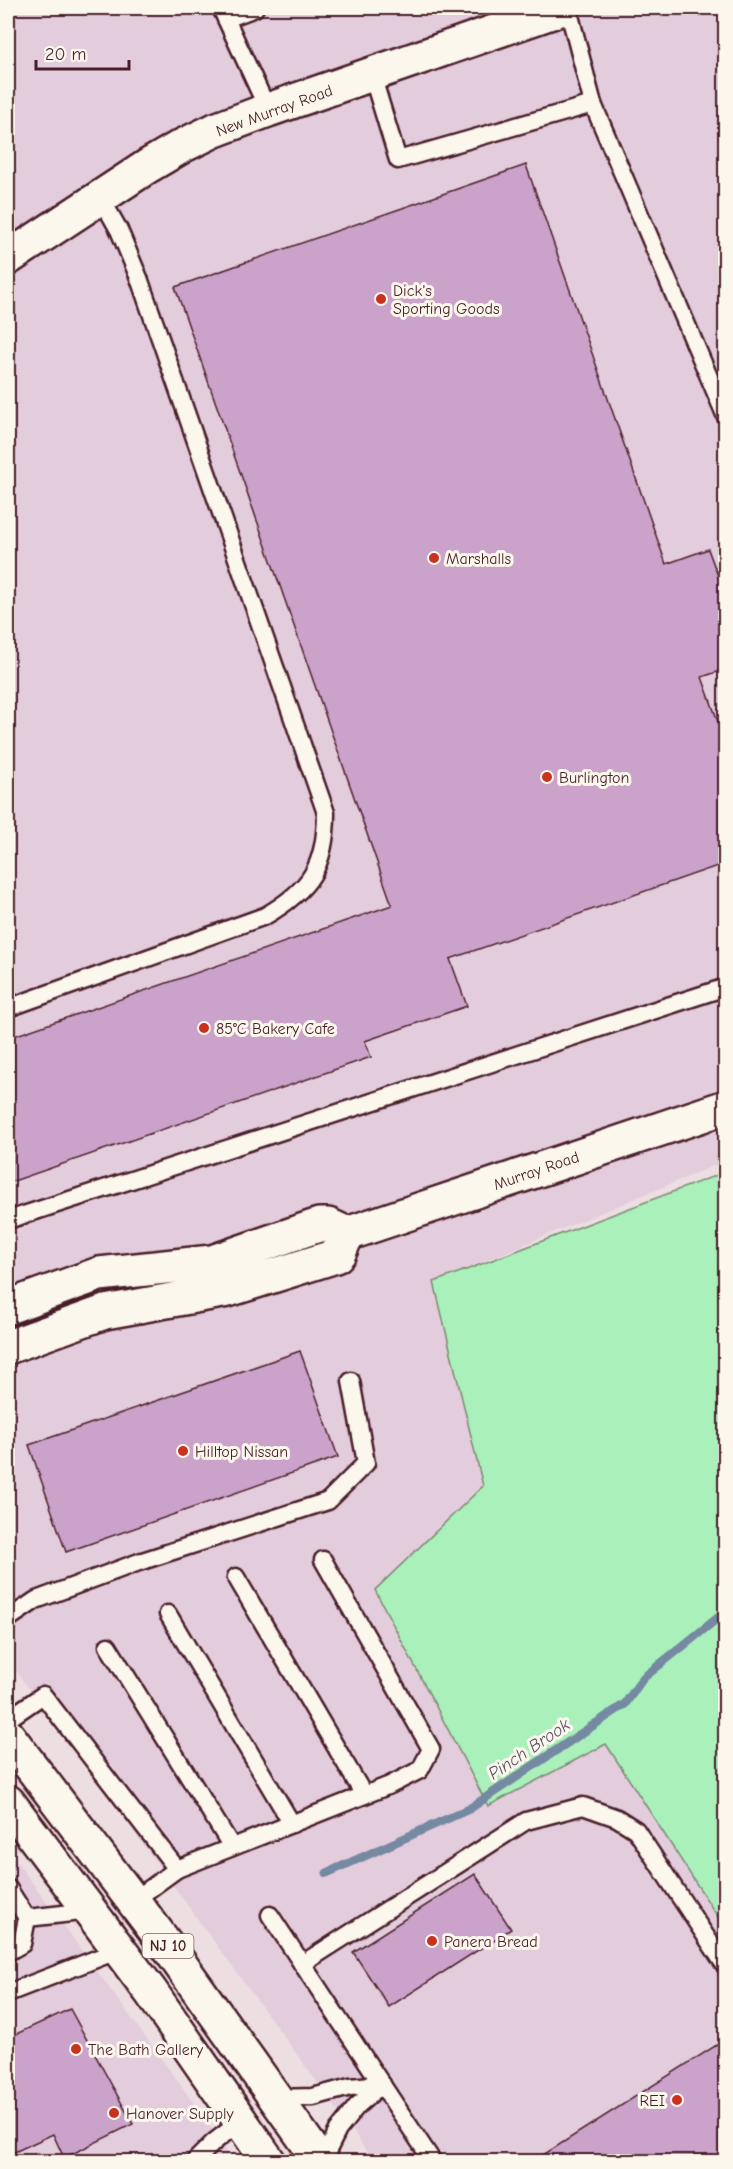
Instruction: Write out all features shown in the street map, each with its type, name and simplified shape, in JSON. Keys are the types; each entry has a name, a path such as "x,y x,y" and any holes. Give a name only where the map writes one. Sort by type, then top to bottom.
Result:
{"main road":[{"name":"New Murray Road","path":"8,258 182,146 215,130 563,8"},
{"name":"Murray Road","path":"347,1234 726,1107"},
{"path":"8,1307 99,1274 212,1262 319,1225 328,1225 347,1234 336,1256 228,1290 105,1312 8,1347"},
{"name":"NJ 10","path":"8,1736 133,1900 322,2162"},
{"name":"NJ 10","path":"9,1811 119,1950 269,2162"}],"lane":[{"path":"255,8 223,13 268,110"},
{"path":"568,8 593,104 726,417"},
{"path":"372,75 398,160 593,104"},
{"path":"8,1008 265,916 289,902 306,884 322,856 326,835 326,813 139,278 119,230 101,198"},
{"path":"8,1220 726,987"},
{"path":"8,1619 36,1600 139,1562 328,1501 366,1463 351,1381"},
{"path":"133,1900 177,1869 364,1795 420,1770 431,1749 323,1560"},
{"path":"236,1577 364,1795"},
{"path":"168,1614 292,1824"},
{"path":"108,1646 232,1847"},
{"path":"8,1719 43,1695 177,1869"},
{"path":"302,1964 526,1821 583,1806 617,1818 636,1830 650,1848 725,1966"},
{"path":"8,1888 27,1918 22,1944 8,1952"},
{"path":"27,1918 90,1911"},
{"path":"270,1915 433,2162"},
{"path":"8,1993 119,1950"},
{"path":"276,2098 313,2097 351,2087 382,2084"},
{"path":"322,2162 338,2130 357,2106 382,2084"},
{"path":"194,2162 214,2142 241,2121"}],"shaded area":[{"path":"8,8 725,8 725,1161 434,1282 484,1486 375,1590 488,1806 606,1744 725,1928 725,2161 372,2161 353,2131 8,1660"},
{"path":"8,1850 201,2113 233,2161 8,2161"}],"green space":[{"path":"725,1172 725,1928 606,1744 488,1806 375,1590 483,1486 434,1282"}],"building":[{"path":"526,165 666,564 708,549 726,598 726,669 702,677 726,744 726,863 450,959 467,1006 365,1041 371,1057 8,1183 8,1038 392,905 175,287"},
{"name":"Hilltop Nissan","path":"300,1351 338,1457 66,1552 29,1445"},
{"name":"Panera Bread","path":"475,1874 511,1929 389,2007 353,1952"},
{"path":"70,2009 133,2124 64,2158 53,2134 8,2155 8,2026 12,2036"},
{"name":"REI","path":"726,2039 726,2162 532,2162"}],"waterway":[{"name":"Pinch Brook","path":"327,1873 469,1809 625,1704 643,1678 719,1617 726,1617"}],"place":[{"name":"Dick's Sporting Goods","path":"381,299"},
{"name":"Marshalls","path":"434,558"},
{"name":"Burlington","path":"547,777"},
{"name":"85°C Bakery Cafe","path":"204,1028"},
{"name":"Hilltop Nissan","path":"183,1451"},
{"name":"Panera Bread","path":"432,1941"},
{"name":"The Bath Gallery","path":"76,2049"},
{"name":"REI","path":"677,2100"},
{"name":"Hanover Supply","path":"114,2113"}]}
